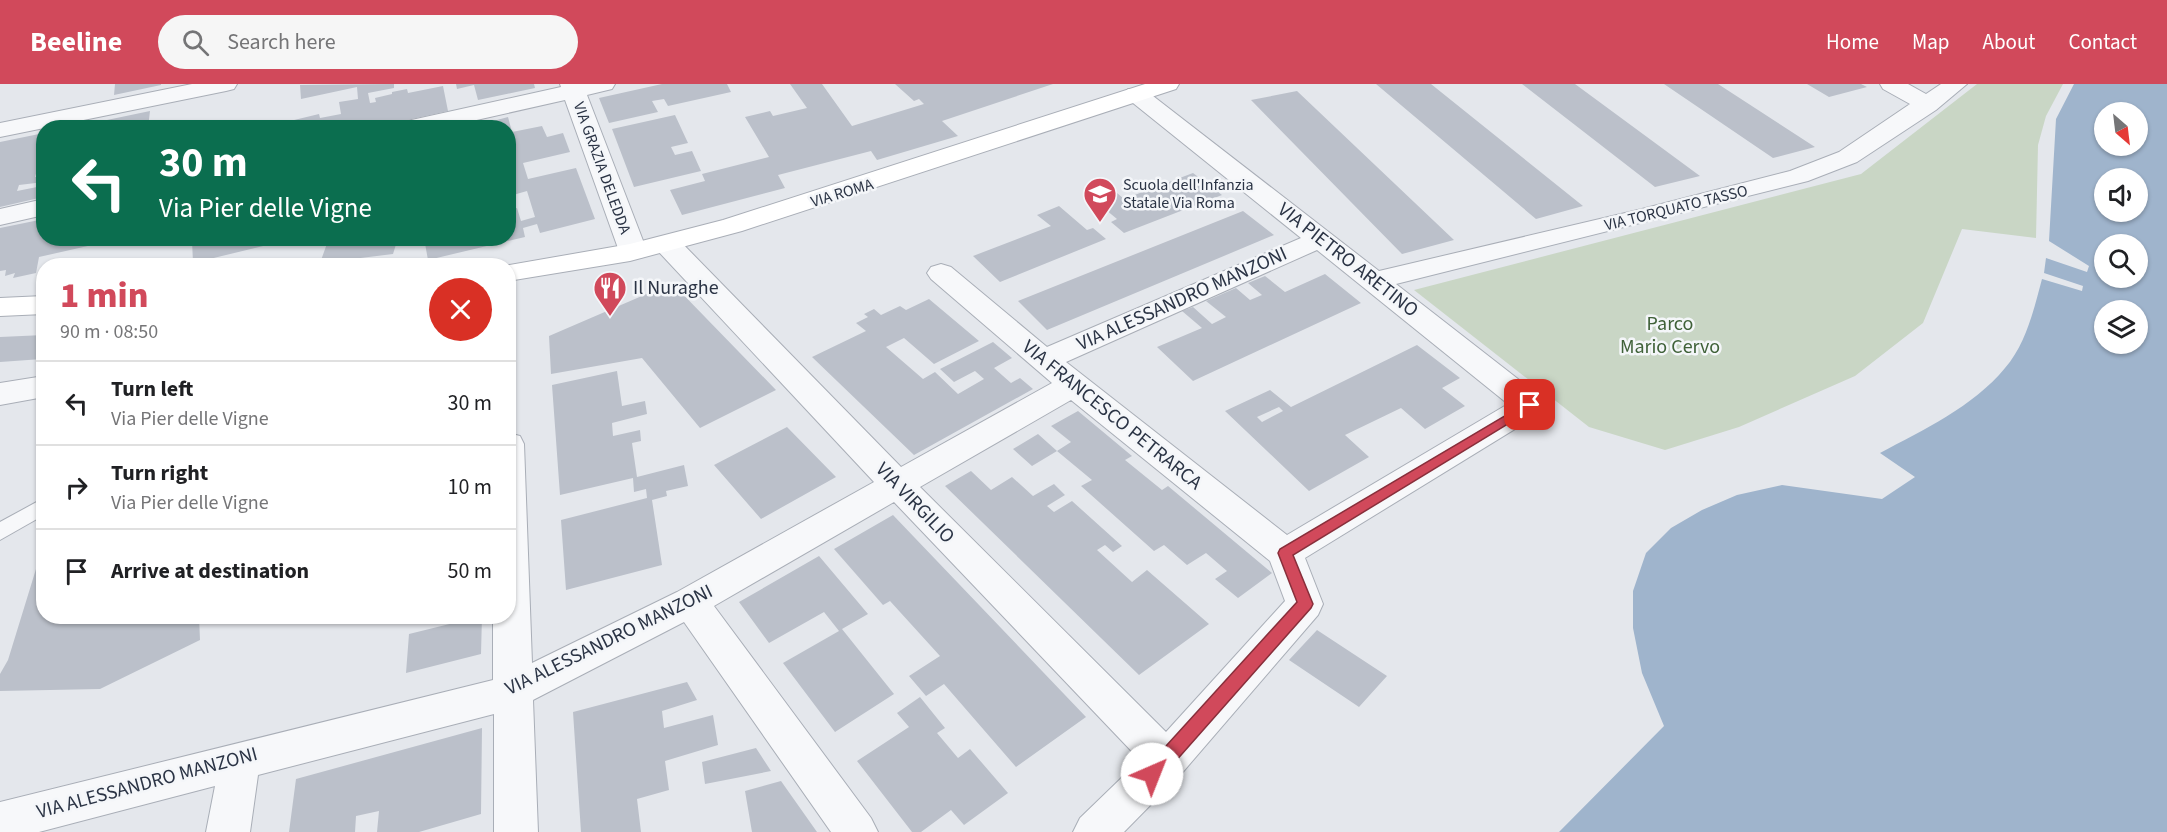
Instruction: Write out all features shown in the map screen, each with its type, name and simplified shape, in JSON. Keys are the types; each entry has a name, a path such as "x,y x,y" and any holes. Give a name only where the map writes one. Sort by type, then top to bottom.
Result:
{"main road":[{"name":"VIA ROMA","path":"516,272 667,244 842,194 1167,84"},
{"path":"0,307 36,305"}],"street":[{"path":"49,120 226,84"},
{"path":"439,120 572,87 604,84"},
{"path":"1891,84 1928,105"},
{"name":"VIA TORQUATO TASSO","path":"1374,281 1642,217 1799,176 1848,157 1956,84"},
{"name":"VIA GRAZIA DELEDDA","path":"572,87 633,251"},
{"name":"VIA PIETRO ARETINO","path":"1136,94 1530,405 1285,553"},
{"path":"0,130 36,123"},
{"path":"0,217 36,209"},
{"name":"VIA ALESSANDRO MANZONI","path":"1044,360 1320,239"},
{"name":"VIA VIRGILIO","path":"667,244 898,486 1167,760"},
{"name":"VIA FRANCESCO PETRARCA","path":"941,273 1073,385 1285,553"},
{"name":"VIA ALESSANDRO MANZONI","path":"0,822 240,759 512,692 690,602 1073,385"},
{"path":"0,394 36,387"},
{"path":"1095,832 1167,760 1305,604 1285,553"},
{"path":"690,602 856,832"},
{"path":"511,624 516,832"},
{"path":"228,832 240,759"}],"lane":[{"path":"0,532 36,510"}],"green space":[{"name":"Parco Mario Cervo","path":"1977,84 2063,84 2046,116 2038,145 2036,238 1962,229 1923,323 1855,376 1739,427 1665,450 1589,427 1414,290 1861,174"}],"water":[{"path":"2074,84 2167,84 2167,832 1559,832 1664,726 1642,673 1633,628 1633,591 1646,553 1671,528 1702,510 1737,495 1782,485 1882,499 1915,477 1880,453 1963,406 1992,382 2019,348 2042,279 2082,291 2083,286 2044,273 2046,258 2087,272 2089,266 2049,241 2056,119"}],"building":[{"path":"115,84 161,84 161,85 114,95"},
{"path":"394,84 394,88 368,93 370,103 376,102 375,98 392,94 392,92 407,89 408,93 443,86 448,111 407,120 294,120 319,114 320,118 341,114 339,102 358,99 357,87 301,99 300,85"},
{"path":"456,84 534,84 535,88 478,100 474,85 457,89"},
{"path":"662,84 727,84 731,92 668,106 664,99 652,101 658,112 609,123 599,98"},
{"path":"790,84 822,84 852,126 924,104 919,99 914,101 895,84 1053,84 942,121 958,136 877,160 871,151 778,175 785,188 682,215 670,190 705,181 702,174 769,157 745,117 770,111 773,116 807,108"},
{"path":"1376,84 1431,84 1583,206 1536,219"},
{"path":"1522,84 1575,84 1700,176 1655,187"},
{"path":"1664,84 1718,84 1815,147 1773,158"},
{"path":"1807,84 1861,84 1867,87 1829,97"},
{"path":"1297,91 1454,240 1402,254 1251,100"},
{"path":"150,111 149,120 107,120"},
{"path":"675,115 688,143 671,147 675,155 692,151 701,171 634,187 612,129"},
{"path":"542,126 547,137 563,133 570,152 523,163 528,179 576,168 595,219 540,233 537,224 523,228 525,237 516,239 516,208 521,221 535,217 527,191 516,194 516,131"},
{"path":"36,135 36,183 19,185 17,191 36,187 36,199 0,207 0,142"},
{"path":"1193,173 1222,195 1124,233 1111,222 1117,219 1089,196 1110,187 1124,199"},
{"path":"1059,206 1087,230 1093,228 1106,239 1000,282 973,256 1051,226 1037,215"},
{"path":"1243,211 1274,235 1047,330 1018,301"},
{"path":"36,221 36,246 88,246 36,258 36,273 13,278 15,273 5,276 6,270 0,271 0,228"},
{"path":"192,246 263,246 214,258 193,258"},
{"path":"326,246 396,246 393,254 361,258 322,258"},
{"path":"425,246 487,246 436,258 428,258"},
{"path":"1325,274 1361,303 1193,381 1157,347 1202,328 1182,311 1193,307 1212,324 1226,317 1206,301 1236,288 1250,300 1262,295 1248,283 1265,276 1285,292"},
{"path":"672,283 776,390 700,428 642,358 551,374 549,336"},
{"path":"929,299 979,341 934,364 904,338 886,347 923,379 935,372 958,394 984,379 975,371 954,382 940,369 993,342 1012,358 994,368 1011,383 1020,378 1033,389 914,455 812,357 866,331 856,323 868,317 864,314 874,309 881,315 900,306 906,310"},
{"path":"36,335 36,359 0,362 0,337"},
{"path":"1417,345 1460,378 1442,388 1465,406 1425,429 1401,408 1345,435 1369,457 1309,491 1225,411 1270,390 1291,407","holes":["1279,407 1283,411 1262,422 1257,417"]},
{"path":"617,371 622,406 645,401 647,414 612,423 613,436 640,430 641,441 632,443 637,477 684,465 688,486 666,491 667,496 652,500 662,565 566,590 561,520 647,498 646,489 634,492 633,478 560,495 552,385"},
{"path":"1078,411 1132,456 1125,460 1162,490 1168,486 1272,573 1238,598 1215,579 1227,571 1206,553 1187,565 1164,545 1154,551 1081,486 1092,480 1057,451 1071,442 1051,426"},
{"path":"787,427 836,477 761,519 714,465"},
{"path":"1038,434 1057,451 1032,466 1013,449"},
{"path":"971,471 991,490 1012,477 1033,496 1054,484 1065,495 1047,506 1054,512 1072,501 1122,546 1113,552 1105,545 1097,550 1132,582 1147,570 1209,624 1139,675 945,486"},
{"path":"893,515 1086,717 1016,767 944,684 926,696 909,676 940,656 890,601 883,605 834,549"},
{"path":"819,556 868,614 842,629 894,694 835,732 783,663 839,631 824,612 769,643 739,602"},
{"path":"36,569 36,624 199,624 200,640 100,689 0,691 0,674 8,660"},
{"path":"450,624 482,624 481,654 406,673 409,634"},
{"path":"1317,630 1387,676 1359,707 1289,660"},
{"path":"687,682 697,700 662,711 664,728 713,715 718,745 665,761 669,790 637,799 641,832 581,832 573,712"},
{"path":"920,697 945,728 937,733 958,758 970,749 1008,793 964,825 951,810 921,832 912,832 857,761 909,727 897,713"},
{"path":"482,728 481,814 419,832 377,832 379,811 356,816 355,832 289,832 296,779"},
{"path":"756,748 771,771 705,784 702,762"},
{"path":"781,781 817,832 752,832 745,791"}],"place":[{"name":"Scuola dell'Infanzia Statale Via Roma","path":"1100,223"},
{"name":"Il Nuraghe","path":"610,317"}],"route":[{"path":"1152,774 1305,604 1285,553 1530,405"}]}
